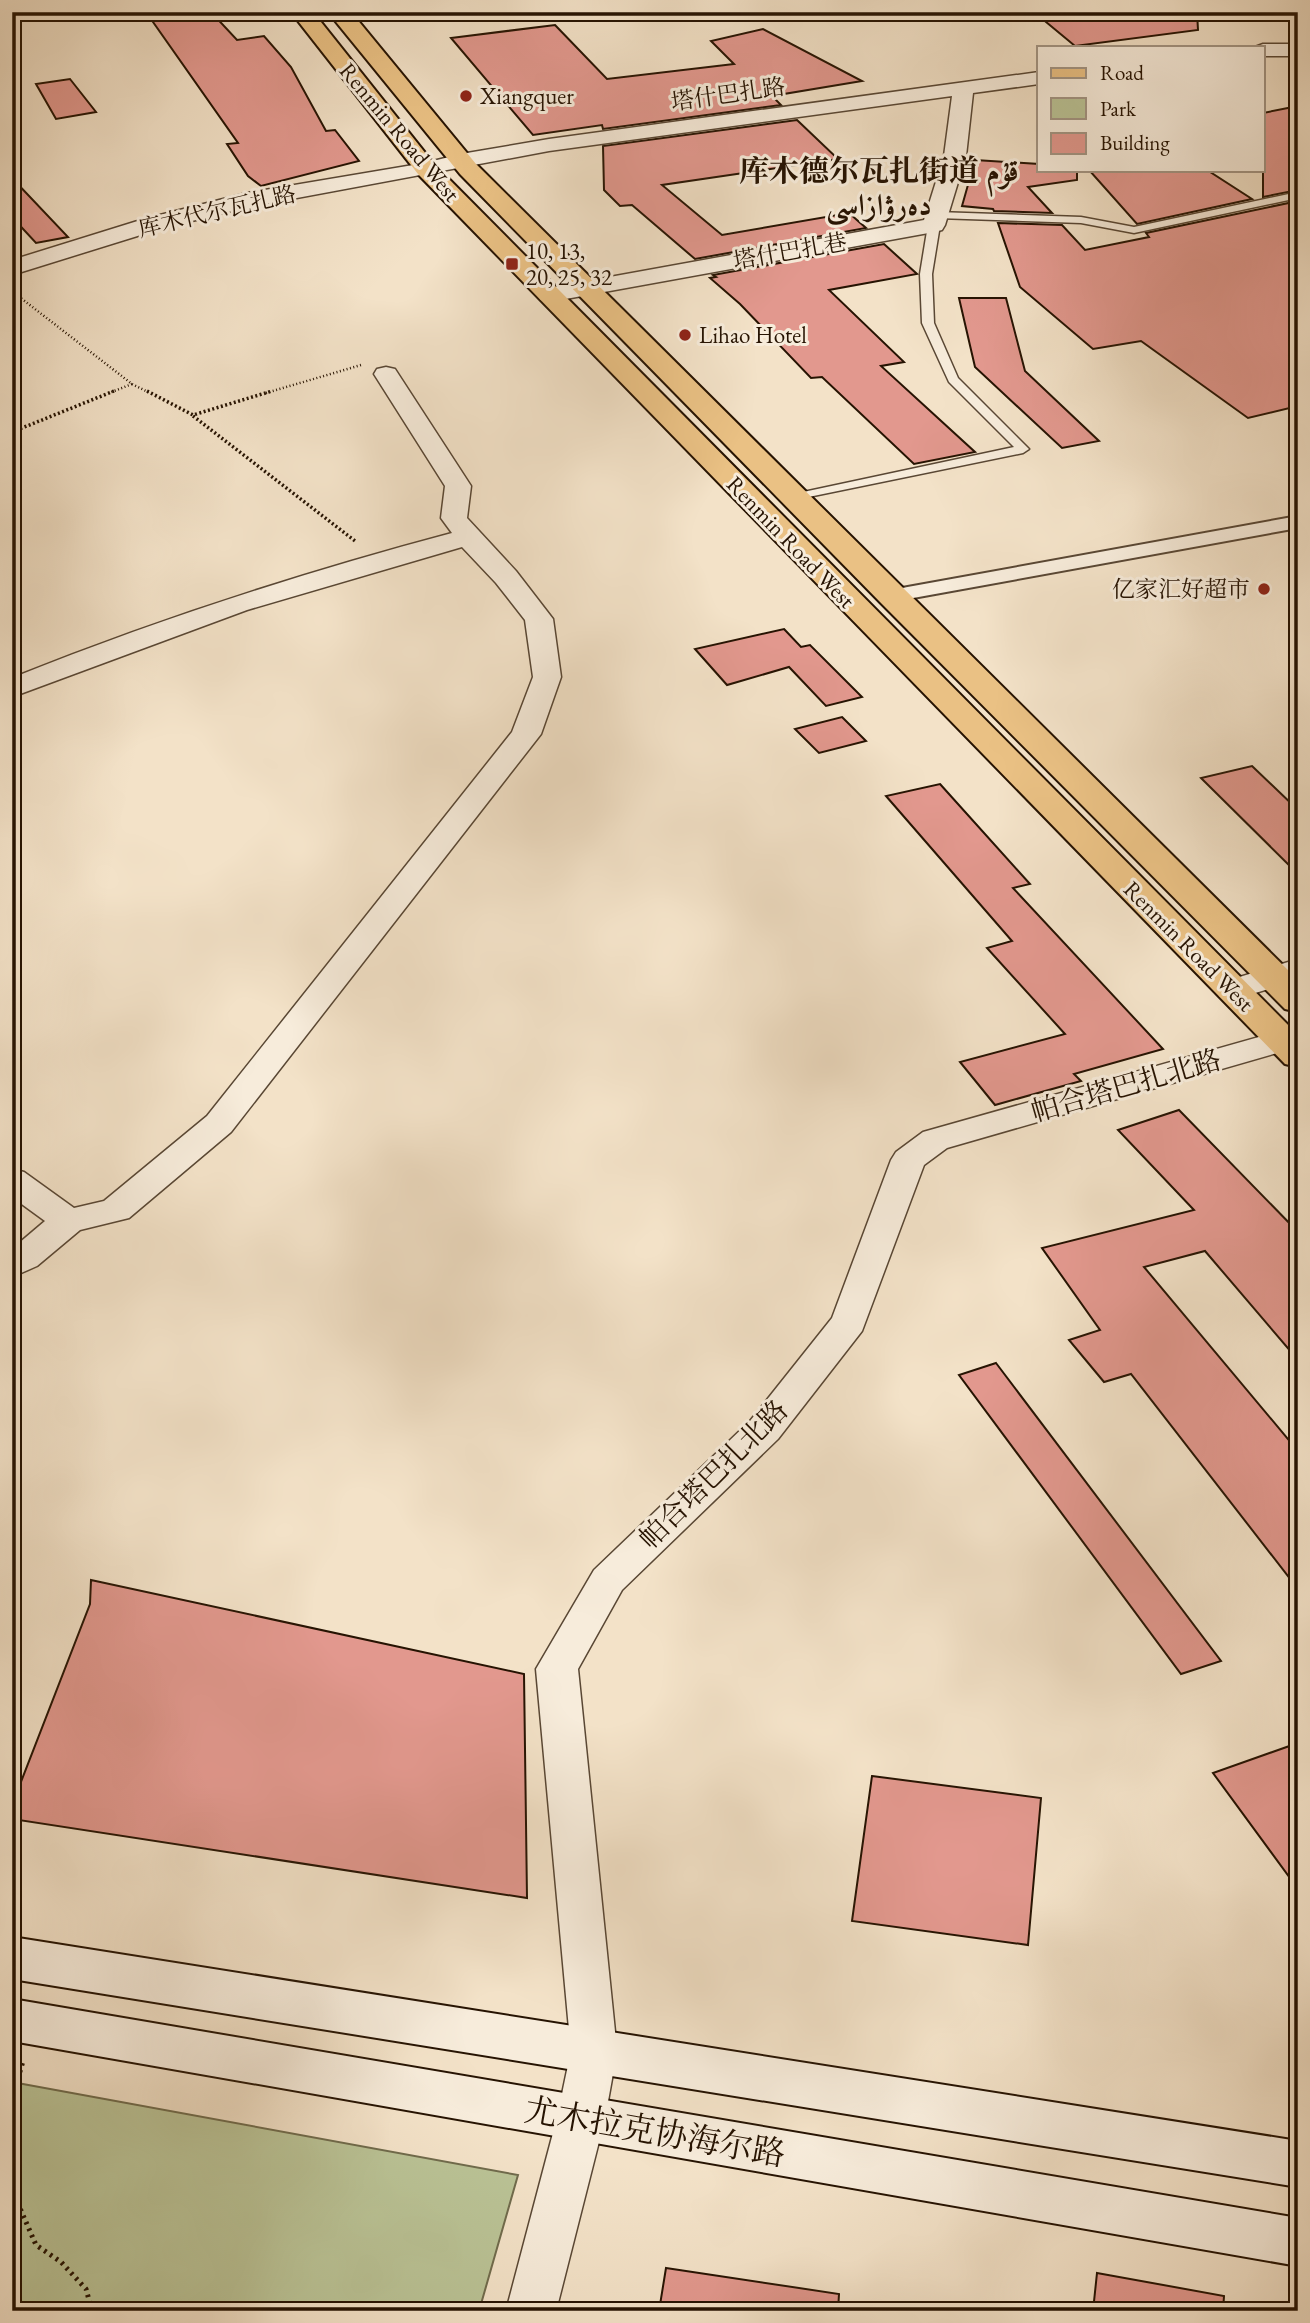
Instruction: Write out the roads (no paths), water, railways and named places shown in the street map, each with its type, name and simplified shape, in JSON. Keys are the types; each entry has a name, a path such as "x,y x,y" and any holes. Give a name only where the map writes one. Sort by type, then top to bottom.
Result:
{"main road":[{"name":"Renmin Road West","path":"302,12 426,169 1232,990 1292,1044"},
{"name":"Renmin Road West","path":"339,12 461,160 891,596 1286,973 1298,1001"},
{"path":"12,1958 1298,2164"},
{"name":"尤木拉克协海尔路","path":"12,2020 1298,2242"}],"street":[{"path":"1264,50 1298,50"},
{"name":"塔什巴扎路","path":"426,169 461,160 549,145 1037,78"},
{"path":"935,220 954,156 963,88"},
{"name":"库木代尔瓦扎路","path":"18,261 152,223 247,200 426,169"},
{"name":"塔什巴扎巷","path":"549,295 935,220"},
{"path":"12,1265 68,1221 116,1210 219,1125 526,734 547,677 539,620 506,577 454,518 458,486 386,374"},
{"path":"891,596 1298,522"},
{"path":"12,688 163,629 380,560 468,537"},
{"path":"1232,990 1286,973"},
{"name":"帕合塔巴扎北路","path":"531,2311 581,2118 594,2051 556,1669 608,1580 764,1430 849,1322 908,1160 935,1140 1292,1044"},
{"path":"12,1180 68,1221"}],"lane":[{"path":"794,498 1023,449 953,379 929,323 926,274 935,220 1081,220 1135,230 1298,195"}],"place":[{"name":"Xiangquer","path":"466,96"},
{"name":"10, 13, 20, 25, 32","path":"512,264"},
{"name":"Lihao Hotel","path":"685,335"},
{"name":"亿家汇好超市","path":"1264,589"}],"district":[{"name":"库木德尔瓦扎街道 قۇم دەرۋازاسى","path":"879,188"}]}
